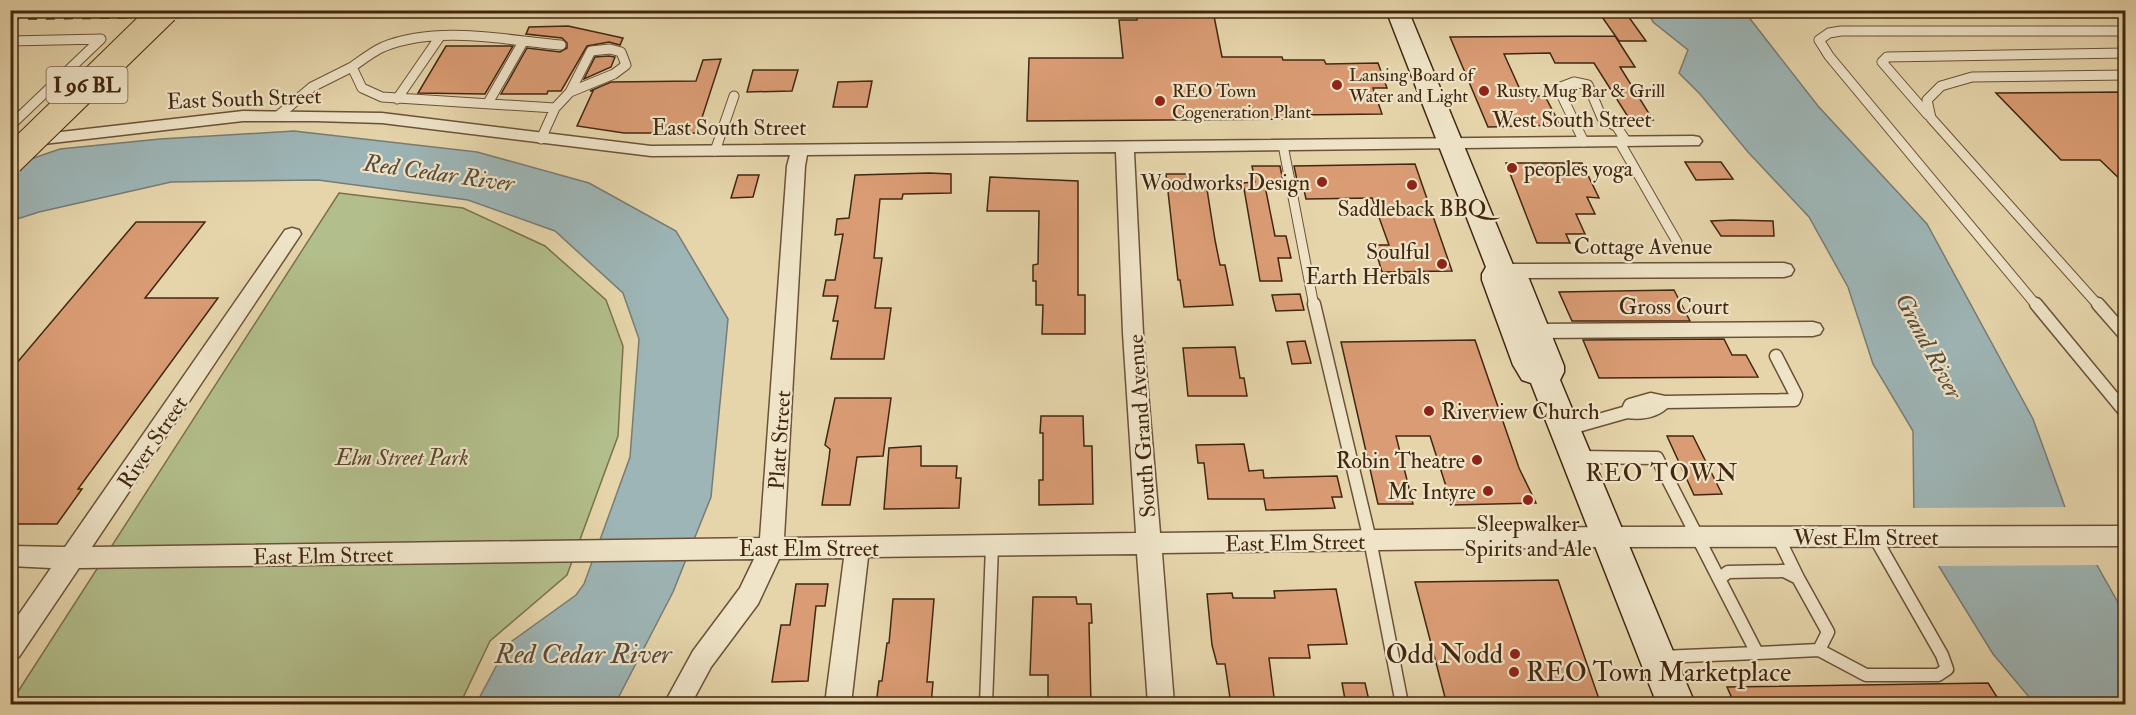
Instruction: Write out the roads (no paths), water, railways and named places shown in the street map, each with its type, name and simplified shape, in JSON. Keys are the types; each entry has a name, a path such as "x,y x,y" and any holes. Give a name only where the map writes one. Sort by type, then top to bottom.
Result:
{"main road":[{"name":"I 96 BL","path":"10,161 165,10"}],"street":[{"path":"1397,10 1502,271"},
{"name":"East South Street","path":"10,143 159,124 243,116 278,116 382,118 541,139 651,150 1451,143"},
{"name":"West South Street","path":"1451,143 1693,141"},
{"name":"South Grand Avenue","path":"1125,146 1133,333 1161,705"},
{"name":"Platt Street","path":"677,705 702,659 749,596 771,549 796,166 800,149"},
{"name":"River Street","path":"10,649 18,626 72,558 292,234"},
{"name":"Cottage Avenue","path":"1502,271 1784,270"},
{"path":"1543,376 1549,372 1549,366 1536,331 1515,279 1502,271 1496,274 1496,280 1524,355 1533,372 1543,376 1676,705"},
{"name":"Gross Court","path":"1536,331 1813,330"},
{"name":"West Elm Street","path":"1607,537 2126,536"},
{"name":"East Elm Street","path":"10,556 72,558 1607,537"},
{"path":"838,705 857,548"}],"lane":[{"path":"2126,31 1841,31 1829,33 1820,40 1828,56 2126,413"},
{"path":"397,99 439,38"},
{"path":"278,116 305,91 324,79 352,68 382,47 439,38 497,38 561,45"},
{"path":"10,41 102,39 10,126"},
{"path":"488,103 523,42"},
{"path":"541,139 555,108 570,92 586,82 620,71 626,65 621,52 610,49 591,51 570,92"},
{"path":"2126,53 1887,57 1882,62 2126,336"},
{"path":"352,68 362,88 382,97 555,108"},
{"path":"1931,118 1927,105 1929,96 1938,88 1957,80 1982,76 2126,75"},
{"path":"1584,142 1562,96 1561,87 1566,82 1580,82 1588,85 1602,118 1617,127 1622,141 1677,242"},
{"path":"715,150 734,96"},
{"path":"1282,145 1310,287 1370,540 1402,705"},
{"path":"1569,443 1626,412 1638,414 1659,408 1665,402 1794,400 1796,395 1776,356"},
{"path":"1569,443 1657,458 1756,653"},
{"path":"1657,657 1819,650 1866,675 1938,675 1947,669 1942,655 1874,536"},
{"path":"1779,537 1798,578 1828,632 1819,650"},
{"path":"986,705 992,546"},
{"path":"1719,579 1728,572 1784,571 1798,578"}],"water":[{"name":"Grand River","path":"1648,11 1744,11 1818,106 1927,224 2033,419 2066,510 2125,615 2125,704 2035,704 1993,654 1914,526 1913,431 1873,364 1848,287 1809,217 1679,73 1688,50 1653,22"},
{"name":"Red Cedar River","path":"294,131 477,152 589,183 676,231 728,319 711,497 673,592 615,704 476,704 508,644 576,595 584,584 630,457 639,339 623,293 555,231 468,200 318,180 171,182 39,212 11,221 10,166 60,149 160,139"}],"railway":[{"path":"10,18 783,10"}],"place":[{"name":"Lansing Board of Water and Light","path":"1337,85"},
{"name":"Rusty Mug Bar & Grill","path":"1484,91"},
{"name":"REO Town Cogeneration Plant","path":"1160,101"},
{"name":"peoples yoga","path":"1512,168"},
{"name":"Woodworks Design","path":"1322,182"},
{"name":"Saddleback BBQ","path":"1412,185"},
{"name":"Soulful Earth Herbals","path":"1442,264"},
{"name":"Riverview Church","path":"1429,411"},
{"name":"Robin Theatre","path":"1477,460"},
{"name":"Mc Intyre","path":"1488,491"},
{"name":"Sleepwalker Spirits and Ale","path":"1528,500"},
{"name":"Odd Nodd","path":"1515,654"},
{"name":"REO Town Marketplace","path":"1514,672"}],"district":[{"name":"REO TOWN","path":"1662,473"}],"park label":[{"name":"Elm Street Park","path":"402,457"}]}
